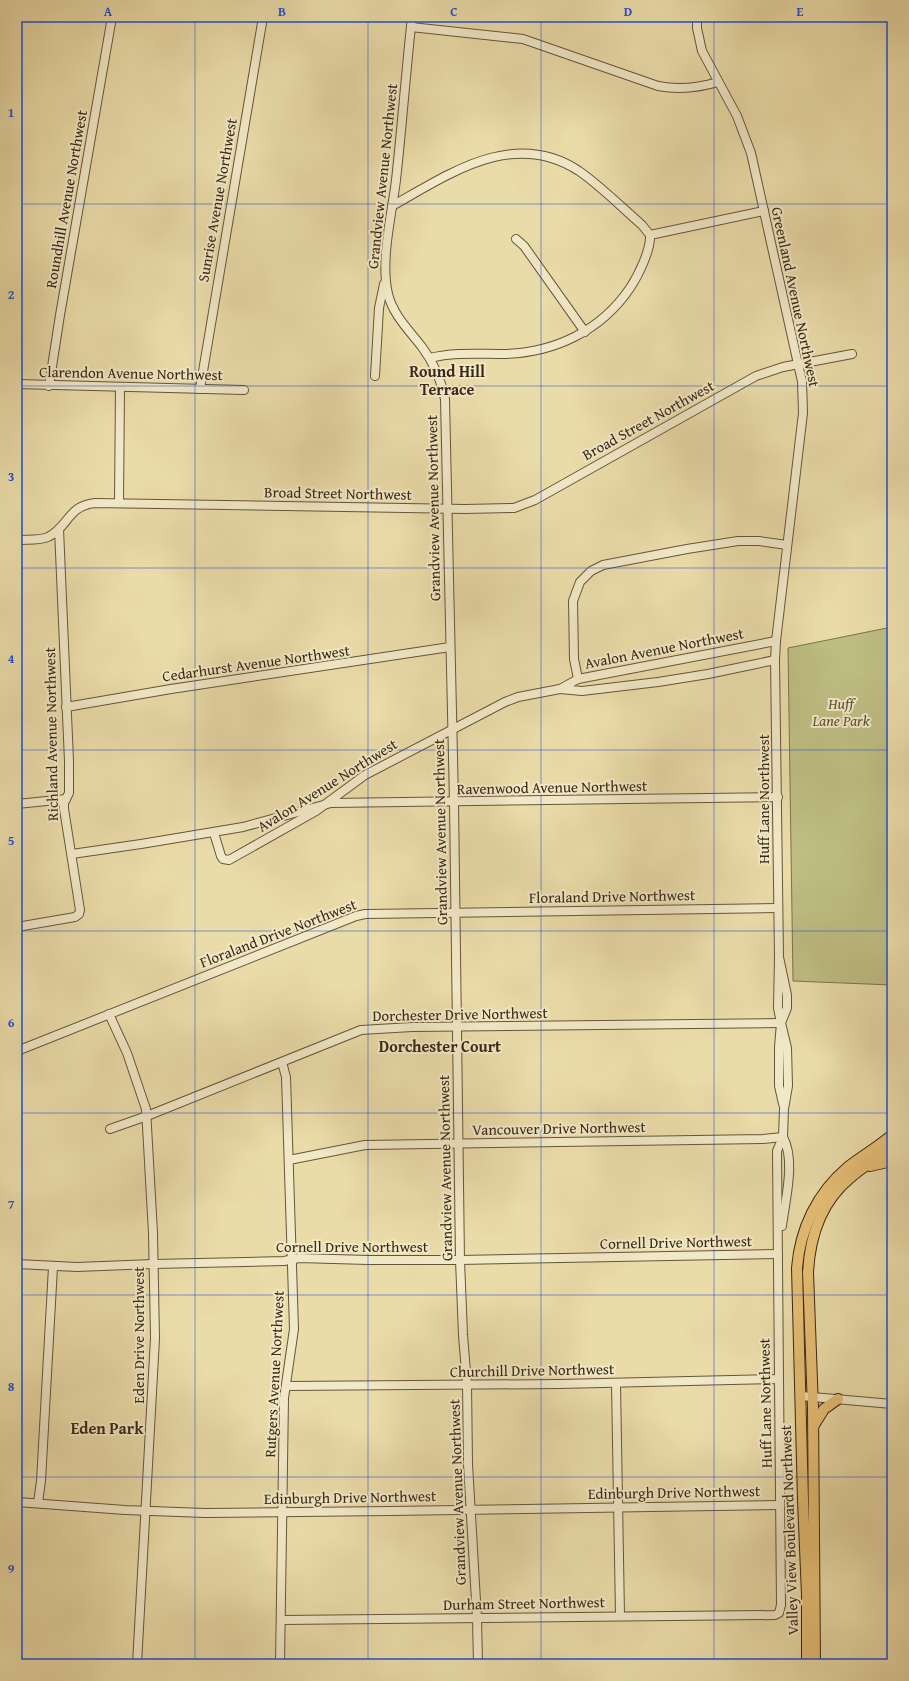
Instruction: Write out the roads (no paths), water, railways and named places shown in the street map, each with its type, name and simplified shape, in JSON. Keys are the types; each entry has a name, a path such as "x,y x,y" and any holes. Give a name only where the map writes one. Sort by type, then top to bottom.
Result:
{"main road":[{"name":"Valley View Boulevard Northwest","path":"807,1664 807,1595 797,1268 800,1247 805,1227 819,1200 838,1176 892,1135"},
{"name":"Valley View Boulevard Northwest","path":"815,1664 813,1426 808,1272 811,1242 816,1226 830,1200 849,1178 892,1147"},
{"path":"862,1168 892,1161"},
{"path":"813,1426 824,1409 838,1399"}],"street":[{"name":"Roundhill Avenue Northwest","path":"49,386 112,17"},
{"name":"Sunrise Avenue Northwest","path":"200,389 263,17"},
{"name":"Grandview Avenue Northwest","path":"412,17 386,263 386,279 388,295 396,313 430,358 438,374 445,399 454,802 460,1260 463,1335 467,1384 470,1509 477,1618 478,1664"},
{"name":"Greenland Avenue Northwest","path":"697,17 697,28 702,51 745,134 764,211 802,386 803,413 776,641"},
{"path":"411,27 523,39 658,86 669,88 691,88 718,82"},
{"path":"392,206 482,160 510,154 531,154 557,160 579,171 642,225 650,235"},
{"path":"650,235 764,211"},
{"path":"430,358 451,354 504,354 541,350 585,332 604,318 615,307 633,284 646,253 650,235"},
{"path":"516,239 524,246 585,332"},
{"path":"375,376 379,308 386,279"},
{"name":"Broad Street Northwest","path":"17,540 47,537 59,528 70,515 81,506 94,502 447,509 503,509 525,505 756,376 783,367 852,354"},
{"name":"Clarendon Avenue Northwest","path":"17,384 244,390"},
{"path":"17,384 17,399"},
{"path":"119,503 120,387"},
{"name":"Richland Avenue Northwest","path":"17,927 75,917 79,914 80,910 64,809 69,793 59,528"},
{"path":"578,679 574,658 573,601 580,582 590,571 603,565 738,541 759,541 787,545"},
{"name":"Huff Lane Northwest","path":"768,1615 775,1615 779,1613 781,1605 777,1151 783,1137 784,1109 779,1086 779,1047 781,1023 778,1008 779,957 776,641"},
{"name":"Avalon Avenue Northwest","path":"560,689 578,679 776,641"},
{"name":"Cedarhurst Avenue Northwest","path":"66,707 171,689 450,647"},
{"name":"Avalon Avenue Northwest","path":"214,833 221,856 223,859 229,860 284,830 326,804 365,775 511,700 560,689 582,690 658,682 708,674 775,660"},
{"name":"Ravenwood Avenue Northwest","path":"326,804 778,797"},
{"path":"17,804 66,799"},
{"path":"72,854 214,833 266,822 326,804"},
{"name":"Floraland Drive Northwest","path":"17,1051 356,916 365,914 778,908"},
{"name":"Eden Drive Northwest","path":"110,1014 127,1053 144,1099 147,1116 155,1338 137,1664"},
{"name":"Dorchester Drive Northwest","path":"110,1129 147,1116 364,1029 412,1027 781,1023"},
{"name":"Rutgers Avenue Northwest","path":"280,1664 283,1440 286,1386 294,1329 286,1077 282,1062"},
{"name":"Huff Lane Northwest","path":"778,1254 789,1174 789,1151 783,1137"},
{"name":"Vancouver Drive Northwest","path":"289,1160 364,1145 763,1139 783,1137"},
{"name":"Cornell Drive Northwest","path":"20,1264 53,1267 105,1267 153,1264 284,1261 292,1259 460,1260 778,1254"},
{"path":"38,1503 41,1481 53,1267"},
{"name":"Churchill Drive Northwest","path":"286,1386 616,1383 779,1379"},
{"path":"616,1383 620,1616"},
{"path":"801,1396 892,1404"},
{"name":"Edinburgh Drive Northwest","path":"17,1502 146,1511 205,1512 780,1505"},
{"name":"Durham Street Northwest","path":"280,1620 768,1615"}],"district":[{"name":"Round Hill Terrace","path":"447,380"},
{"name":"Dorchester Court","path":"440,1046"},
{"name":"Eden Park","path":"107,1428"}],"park label":[{"name":"Huff Lane Park","path":"841,712"}]}
